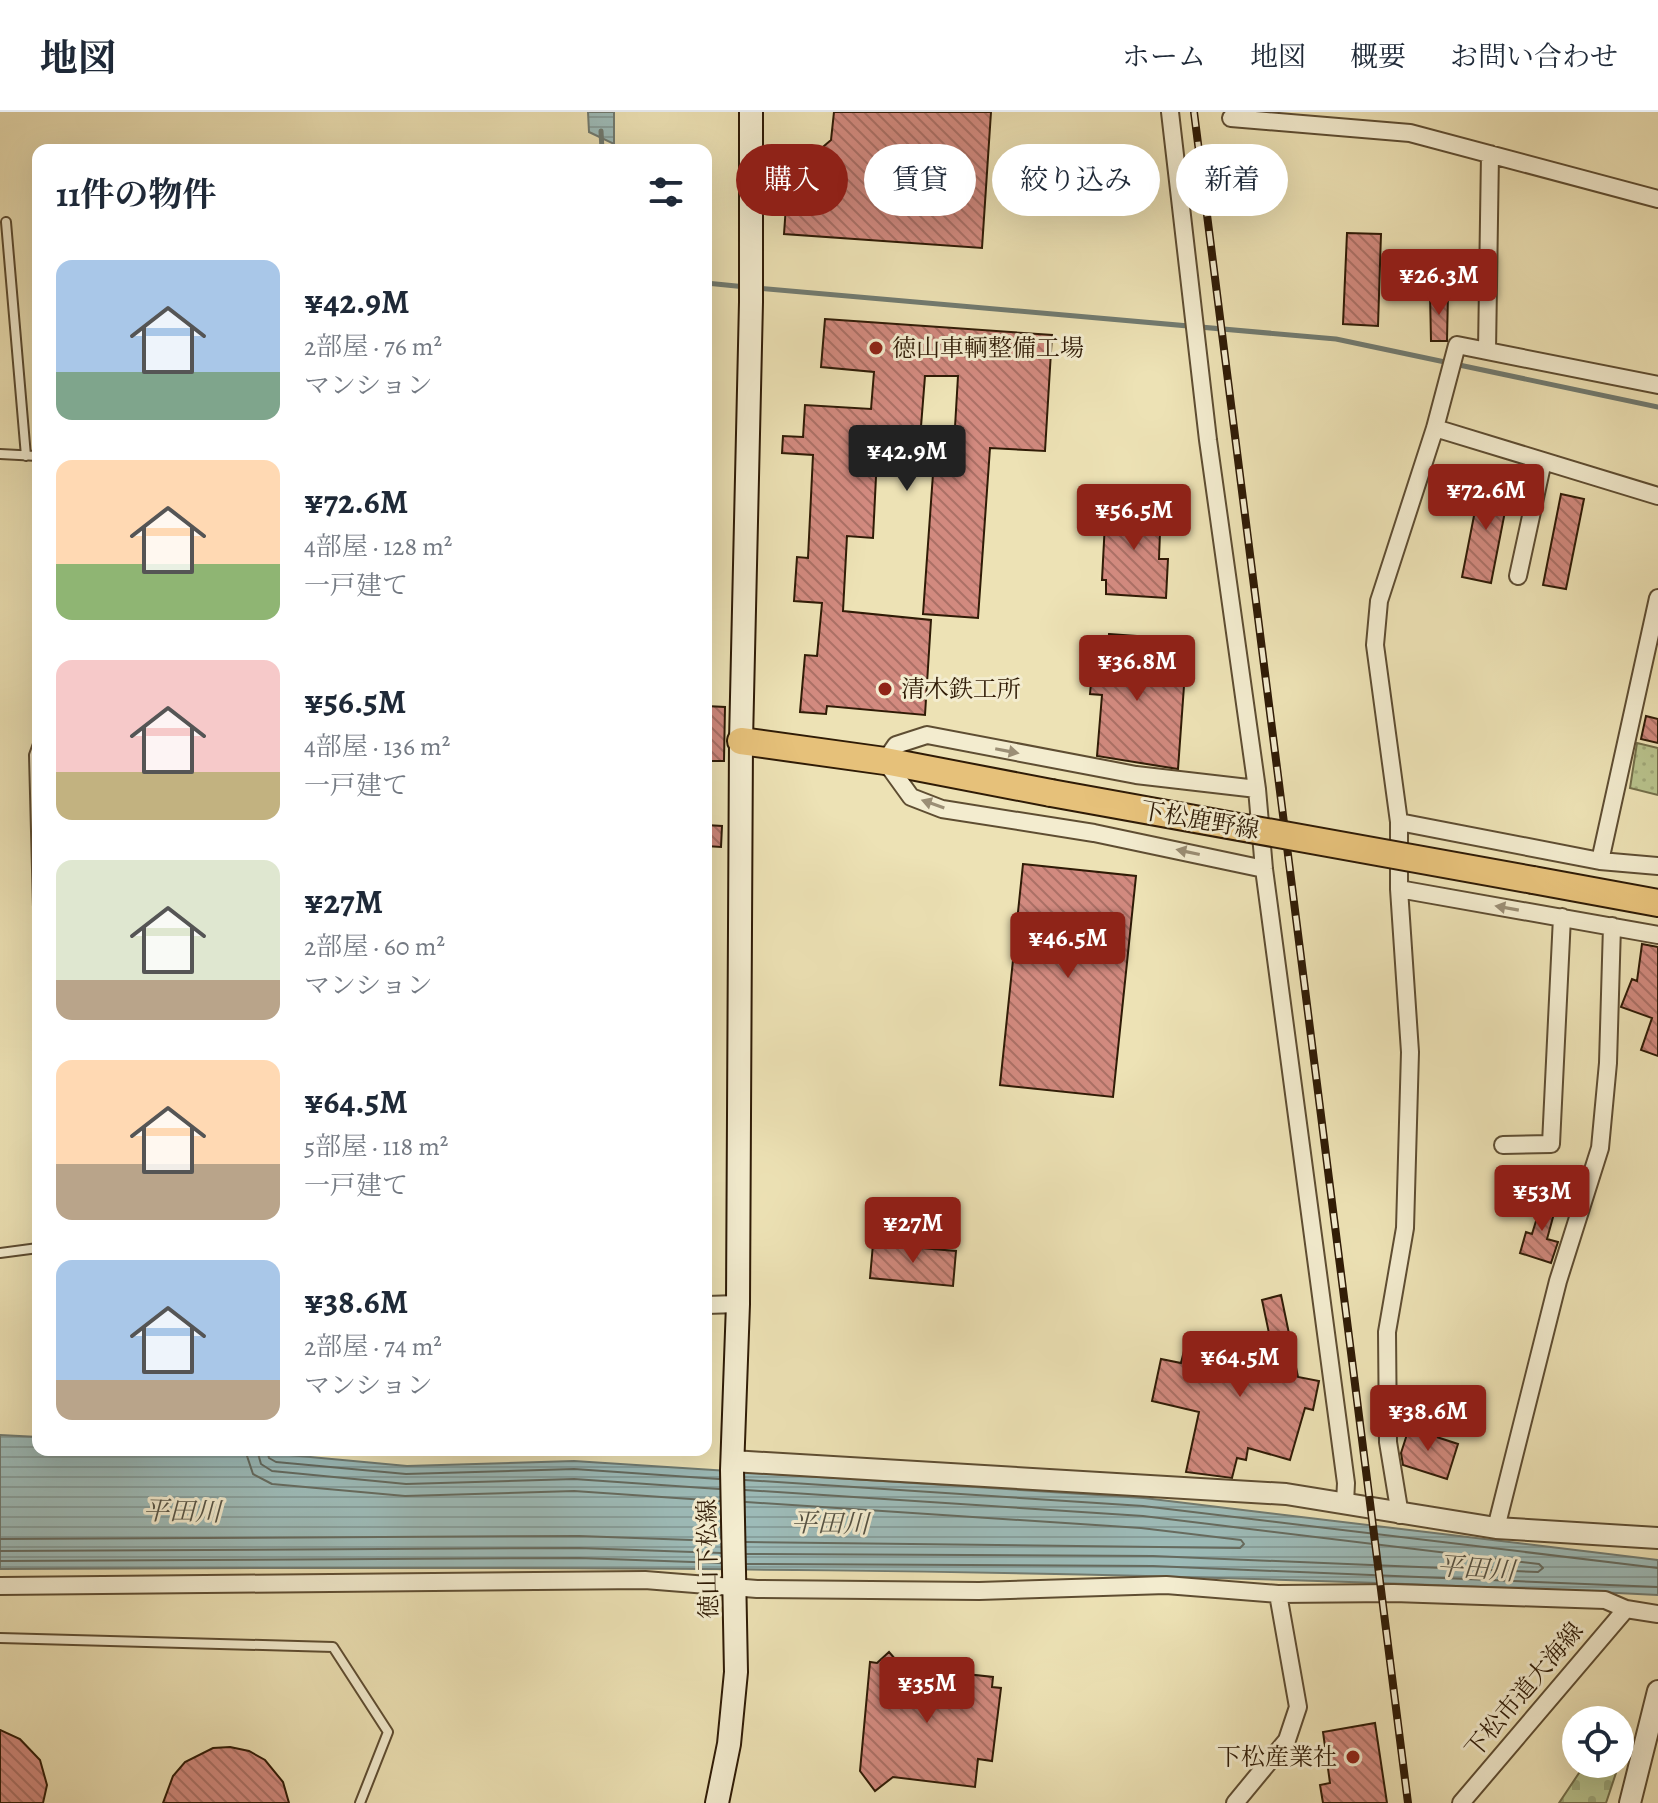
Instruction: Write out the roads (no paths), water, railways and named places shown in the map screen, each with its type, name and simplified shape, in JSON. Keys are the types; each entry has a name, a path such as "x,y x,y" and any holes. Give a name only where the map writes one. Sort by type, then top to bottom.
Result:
{"main road":[{"name":"徳山下松線","path":"717,1803 729,1744 736,1672 732,1466 738,1304 741,741 751,302 751,112"},
{"name":"下松鹿野線","path":"741,741 885,761 1658,903"}],"street":[{"path":"1170,112 1208,440 1257,789 1264,869 1344,1467 1345,1503"},
{"path":"1231,118 1410,133 1658,199"},
{"path":"1487,351 1490,154"},
{"path":"1400,1515 1388,1442 1387,1332 1405,1228 1410,1052 1399,889 1399,822 1378,685 1375,645 1379,601 1435,428 1457,345 1658,385"},
{"path":"1435,428 1658,496"},
{"path":"1518,576 1543,461"},
{"path":"1600,861 1658,598"},
{"path":"1257,789 1136,775 927,735 896,745 885,761 911,797 942,809 1094,833 1264,869"},
{"path":"1399,822 1600,861 1658,866"},
{"path":"1399,889 1658,935"},
{"path":"1503,1145 1551,1144 1562,917"},
{"path":"1496,1528 1558,1281 1600,1148 1608,1063 1612,926"},
{"path":"712,1305 738,1304"},
{"path":"732,1466 1286,1494 1400,1515 1496,1528 1658,1538"},
{"path":"0,1586 645,1580 734,1583 757,1589 979,1591 1166,1585 1278,1594 1394,1593 1605,1600 1626,1609 1658,1614"},
{"path":"1235,1803 1287,1740 1298,1707 1278,1594"},
{"name":"下松市道大海線","path":"1461,1803 1626,1609"},
{"path":"1630,1803 1658,1691"}],"lane":[{"path":"6,222 26,456"},
{"path":"0,454 32,456"},
{"path":"0,1253 32,1249"},
{"path":"0,1638 333,1647 388,1732 360,1803"}],"water":[{"path":"588,112 614,112 614,144 589,132"},
{"name":"平田川","path":"0,1435 32,1437 32,1456 299,1456 407,1466 574,1461 1144,1498 1658,1560 1658,1595 1244,1579 829,1570 0,1569"}],"waterway":[{"path":"601,131 602,144"},
{"path":"712,284 746,287"},
{"path":"756,288 1336,339 1658,407"}],"railway":[{"path":"1194,112 1408,1803"}],"place":[{"name":"徳山車輌整備工場","path":"876,348"},
{"name":"清木鉄工所","path":"885,689"},
{"name":"下松産業社","path":"1353,1757"}]}
